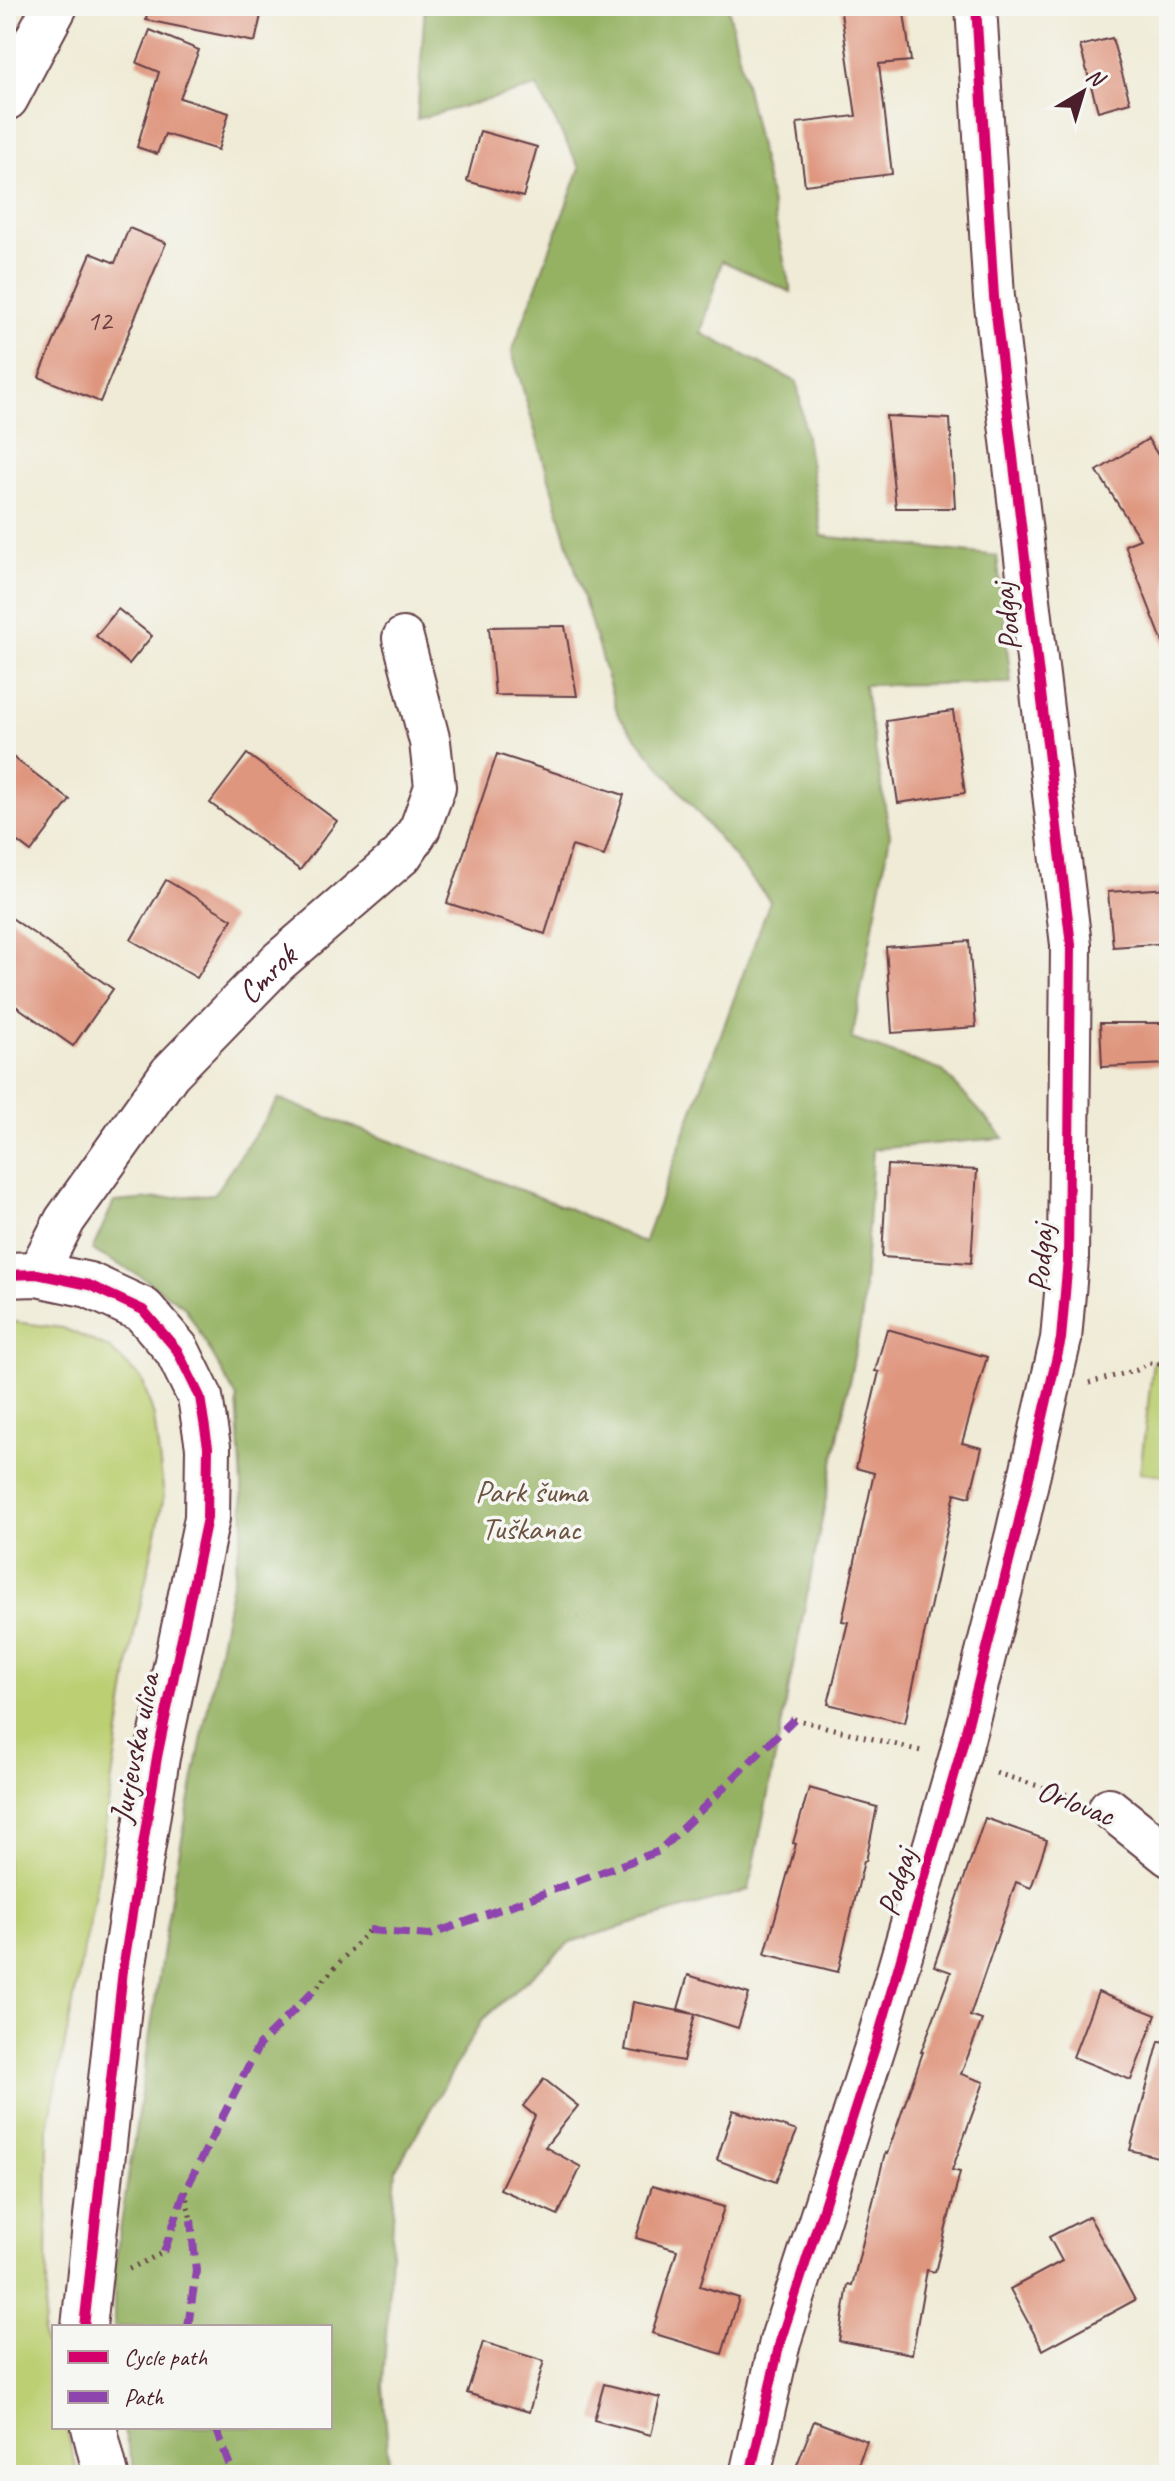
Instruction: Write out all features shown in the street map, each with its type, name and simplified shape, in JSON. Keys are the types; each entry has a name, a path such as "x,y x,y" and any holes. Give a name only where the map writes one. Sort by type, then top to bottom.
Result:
{"street":[{"path":"6,98 55,6"},
{"name":"Podgaj","path":"750,2475 780,2342 877,2041 958,1762 1016,1534 1061,1339 1068,1259 1071,945 994,297 976,6"},
{"name":"Cmrok","path":"21,1275 65,1220 170,1073 278,962 402,855 420,828 435,787 430,742 403,638"},
{"name":"Jurjevska ulica","path":"21,1275 89,1285 143,1310 177,1350 200,1397 208,1447 207,1518 157,1757 123,1970 84,2325"},
{"name":"Orlovac","path":"1109,1808 1169,1856"},
{"path":"94,2429 106,2475"}],"path":[{"path":"1081,1385 1137,1370 1149,1363 1169,1365"},
{"path":"794,1719 923,1752"},
{"path":"318,1986 369,1930"},
{"path":"185,2191 191,2220"},
{"path":"119,2275 164,2252"}],"green space":[{"name":"Park šuma Tuškanac","path":"425,6 728,6 791,292 722,261 701,333 797,382 822,536 997,556 1011,683 864,685 890,835 852,1039 943,1071 1004,1138 873,1149 862,1316 749,1890 570,1942 482,2020 396,2169 383,2386 390,2475 136,2475 124,2429 332,2429 332,2325 114,2325 114,2270 172,1890 244,1522 237,1398 185,1307 142,1277 92,1250 114,1202 214,1194 279,1099 568,1208 644,1243 770,901 618,715 512,352 580,168 537,87 417,119"},
{"path":"6,1321 63,1328 109,1348 142,1379 154,1417 164,1496 133,1639 94,1899 48,2127 47,2294 43,2336 52,2371 52,2429 66,2429 78,2475 6,2475"},
{"path":"1153,1361 1169,1363 1169,1476 1140,1473"}],"building":[{"path":"148,6 263,6 255,42 146,20"},
{"path":"840,6 903,6 911,61 879,64 892,174 805,185 797,123 856,116"},
{"path":"150,30 199,50 180,98 229,113 218,150 165,134 157,154 137,147 159,72 137,63"},
{"path":"1112,38 1130,102 1098,111 1080,46"},
{"path":"480,131 537,147 523,197 467,181"},
{"path":"129,228 166,243 100,402 39,377 91,253 115,263"},
{"path":"886,416 950,419 955,508 896,508"},
{"path":"1148,439 1169,473 1167,653 1125,545 1140,539 1097,471"},
{"path":"118,609 152,636 129,664 96,636"},
{"path":"565,626 577,696 495,695 489,627"},
{"path":"953,711 965,793 898,803 886,721"},
{"path":"6,752 70,800 31,852 6,833"},
{"path":"247,754 337,821 300,870 210,803"},
{"path":"497,754 624,795 604,856 572,846 545,934 447,903"},
{"path":"166,880 232,919 197,978 131,940"},
{"path":"1169,888 1169,943 1113,947 1108,892"},
{"path":"6,914 113,989 73,1046 6,999"},
{"path":"969,941 976,1027 892,1033 886,947"},
{"path":"1100,1023 1169,1023 1169,1064 1102,1067"},
{"path":"887,1165 977,1170 971,1263 882,1257"},
{"path":"887,1329 987,1357 962,1443 982,1448 970,1497 955,1493 905,1723 828,1704 848,1622 842,1621 874,1473 856,1468 879,1372 875,1371"},
{"path":"809,1788 877,1807 838,1972 765,1954"},
{"path":"985,1818 1047,1840 1031,1888 1016,1882 970,2016 982,2020 961,2074 984,2082 952,2170 960,2172 935,2272 927,2270 912,2354 839,2341 848,2285 852,2286 885,2153 951,1972 934,1966"},
{"path":"688,1975 749,1994 738,2028 695,2014 683,2061 625,2050 633,2002 694,2014 678,2009"},
{"path":"1098,1992 1156,2015 1131,2080 1073,2057"},
{"path":"1159,2041 1169,2042 1169,2160 1130,2150"},
{"path":"544,2079 578,2106 545,2147 581,2167 558,2215 500,2189 535,2116 523,2106"},
{"path":"733,2110 797,2131 776,2182 717,2160"},
{"path":"652,2186 724,2207 700,2286 739,2298 722,2354 652,2333 677,2250 636,2238"},
{"path":"1089,2216 1135,2300 1043,2350 1010,2289 1062,2261 1049,2237"},
{"path":"483,2342 544,2361 529,2412 467,2393"},
{"path":"604,2384 660,2398 651,2435 594,2420"},
{"path":"814,2421 867,2441 854,2475 793,2475"}],"marked path":[{"path":"369,1930 430,1935 659,1851 794,1719"},
{"path":"164,2252 185,2191 259,2045 318,1986"},
{"path":"188,2325 196,2271 191,2220"},
{"path":"217,2429 233,2475"}],"cycle path":[{"path":"750,2475 780,2342 877,2041 960,1755 1061,1339 1068,1259 1071,945 994,297 976,6"},
{"path":"6,1275 37,1274 89,1285 143,1310 177,1350 200,1397 208,1447 207,1518 157,1757 123,1970 84,2325"}]}
